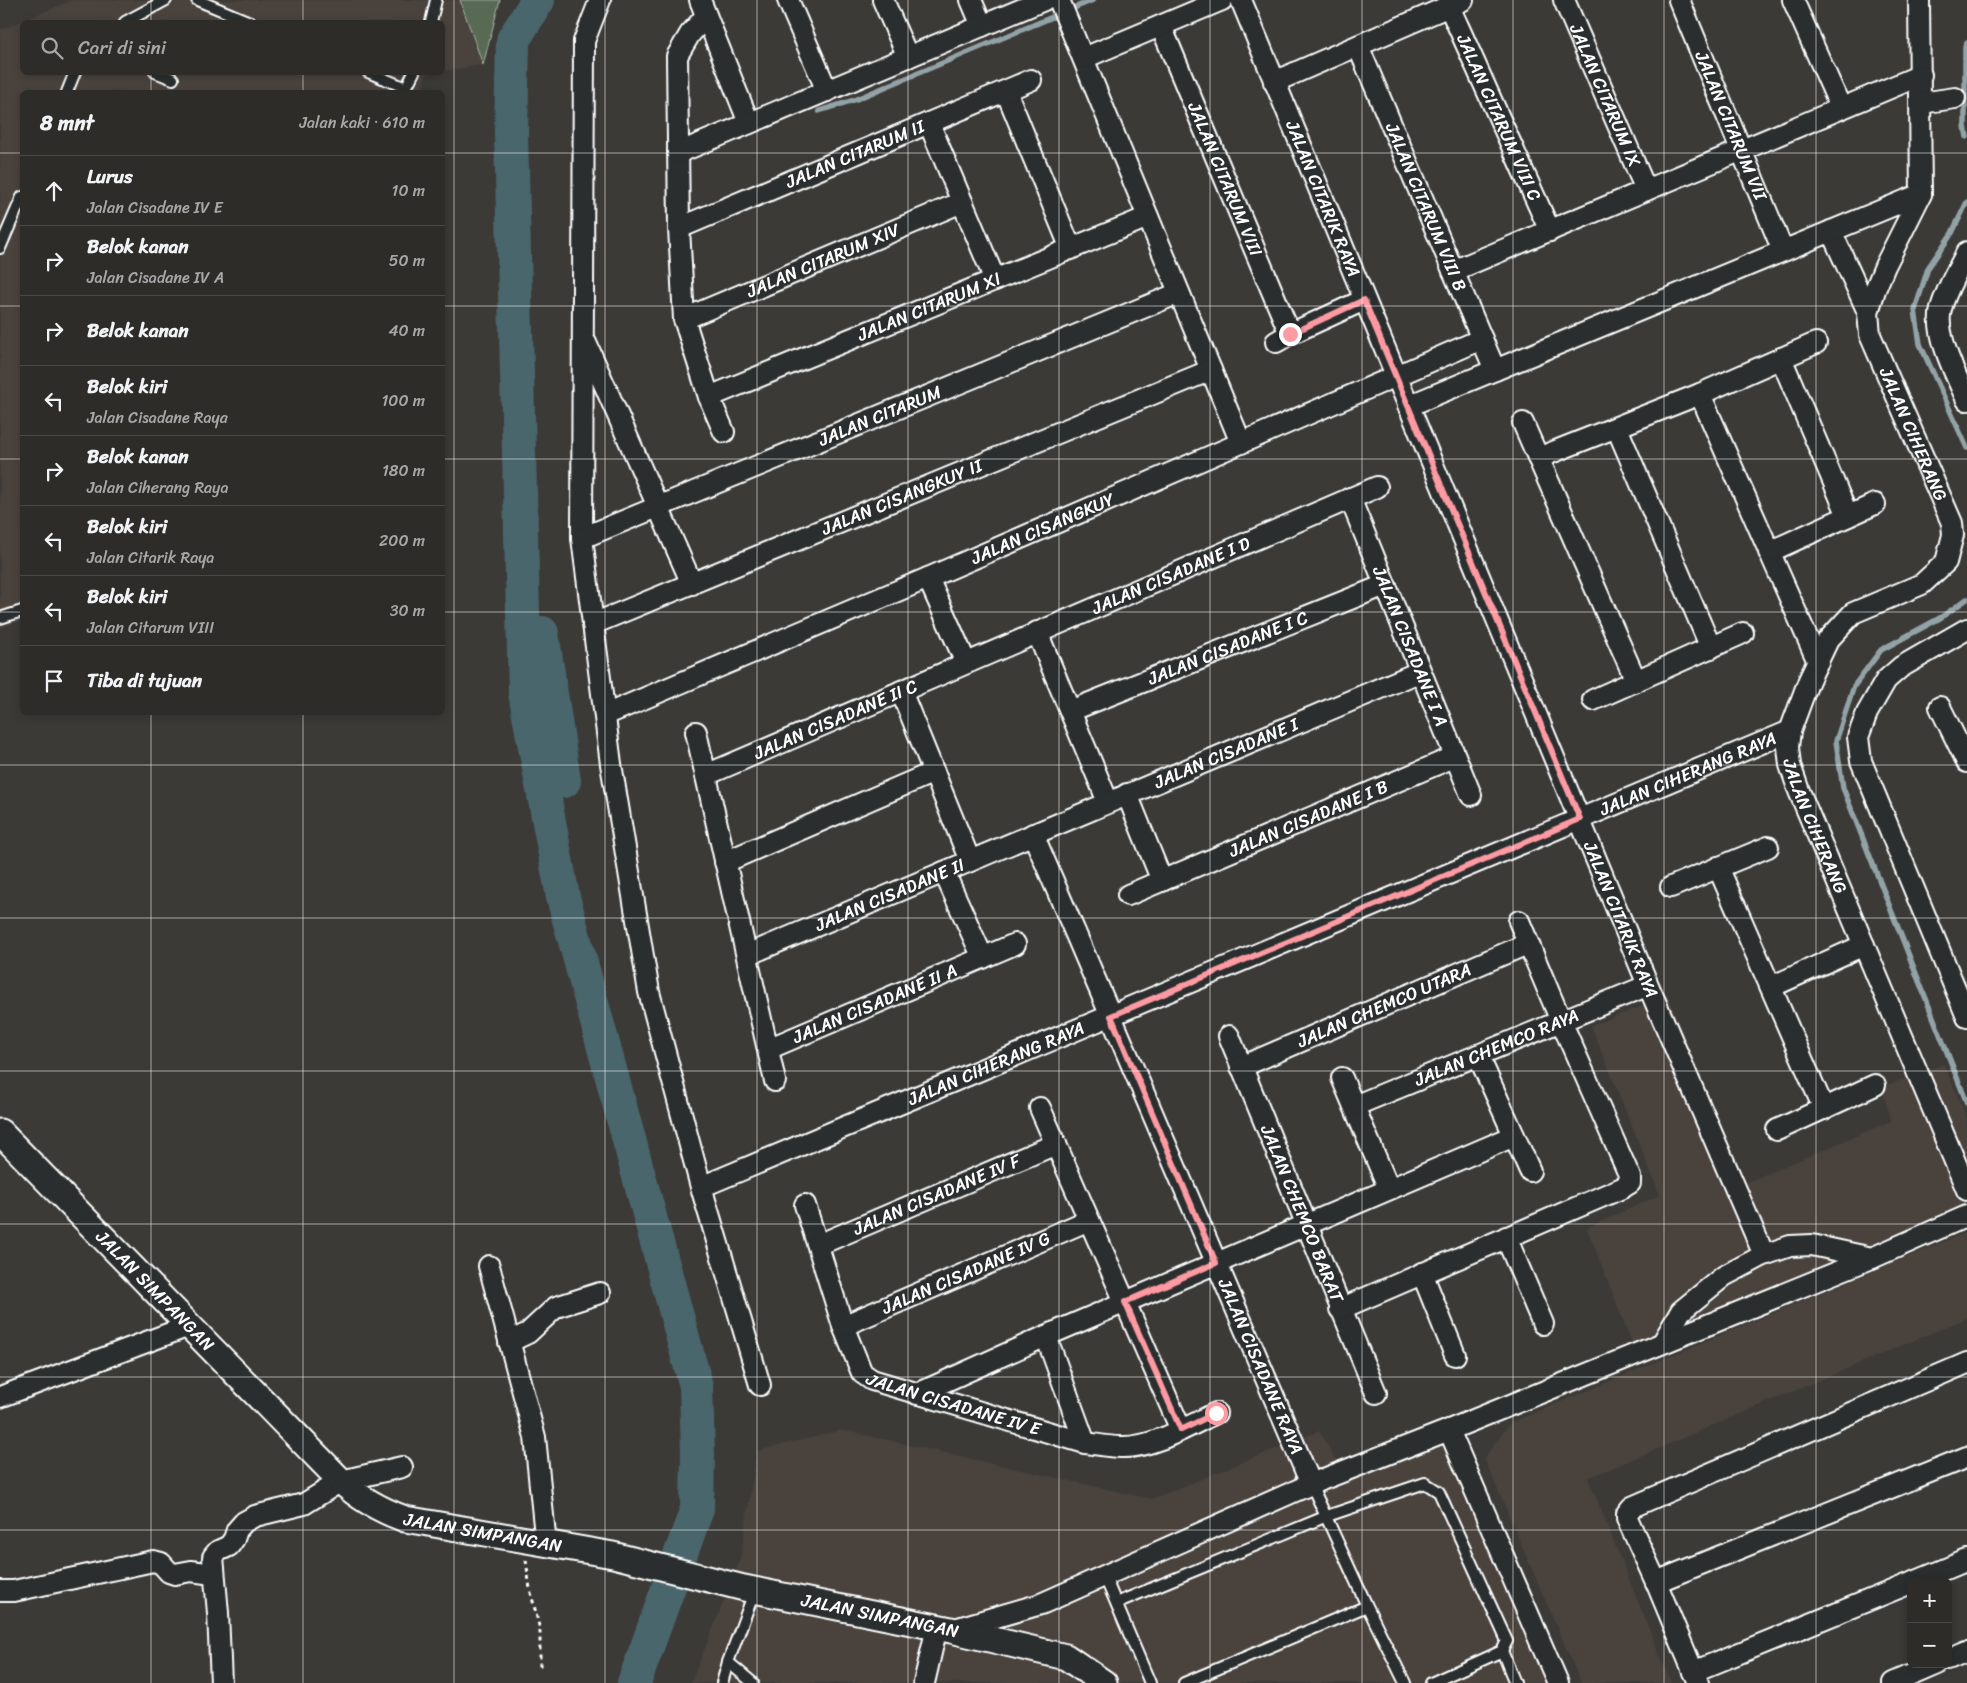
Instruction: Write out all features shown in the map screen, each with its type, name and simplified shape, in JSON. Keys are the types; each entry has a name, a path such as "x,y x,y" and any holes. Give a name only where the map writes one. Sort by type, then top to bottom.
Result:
{"street":[{"path":"600,0 584,41 582,538 611,764 650,992 700,1188 760,1385"},
{"path":"788,0 827,91"},
{"path":"882,0 908,57"},
{"path":"971,0 982,26"},
{"path":"1084,58 1222,0"},
{"name":"JALAN CITARIK RAYA","path":"1241,0 1652,994 1764,1255"},
{"name":"JALAN CITARUM IX","path":"1564,0 1646,190"},
{"name":"JALAN CITARUM VII","path":"1679,0 1782,251"},
{"path":"1794,0 1840,108"},
{"path":"1907,0 1920,30"},
{"name":"JALAN CIHERANG","path":"1919,0 1921,194 1885,266 1868,312 1870,335 1952,523 1953,535 1946,562 1922,584 1852,613 1828,640 1790,731 1788,746 1790,765 1799,791 1967,1190"},
{"path":"1274,82 1456,3"},
{"name":"JALAN CITARUM VIII C","path":"1456,3 1550,230"},
{"path":"678,153 982,26 1058,6 1084,58 1241,443"},
{"path":"703,8 749,123"},
{"path":"703,8 677,56 679,228 684,319 709,397 724,432"},
{"name":"JALAN CITARUM VIII","path":"1161,26 1283,338 1364,300"},
{"name":"JALAN CITARUM VIII B","path":"1358,46 1494,370"},
{"path":"1453,271 1920,75"},
{"name":"JALAN CITARUM II","path":"679,228 1031,80"},
{"path":"1006,91 1071,248"},
{"path":"1920,103 1955,98"},
{"path":"929,123 995,280"},
{"path":"1408,406 1921,194"},
{"name":"JALAN CITARUM XIV","path":"684,319 962,202"},
{"name":"JALAN CITARUM XI","path":"709,397 1148,217"},
{"path":"1831,231 1868,312"},
{"path":"1967,252 1944,299 1939,320 1950,362 1967,400"},
{"path":"1944,299 1967,290"},
{"name":"JALAN CITARUM","path":"582,538 1179,293"},
{"path":"583,334 692,584"},
{"name":"JALAN CISANGKUY","path":"605,715 1482,339"},
{"path":"1538,458 1700,394 1816,343"},
{"path":"1781,358 1848,516"},
{"name":"JALAN CISANGKUY II","path":"594,624 1211,370"},
{"path":"1700,394 1818,662"},
{"path":"1523,423 1636,681"},
{"path":"1617,428 1711,648"},
{"name":"JALAN CISADANE I D","path":"966,663 1377,487"},
{"name":"JALAN CISADANE I A","path":"1350,498 1419,672 1471,795"},
{"path":"1769,552 1875,504"},
{"path":"928,578 966,663"},
{"name":"JALAN CISADANE I C","path":"1070,712 1385,584"},
{"path":"1967,630 1901,667 1886,680 1867,713 1858,737 1861,762 1967,1017"},
{"path":"1037,632 1108,802"},
{"path":"1593,700 1743,633"},
{"name":"JALAN CISADANE II C","path":"706,775 966,663"},
{"name":"JALAN CISADANE I","path":"1033,834 1419,672"},
{"path":"901,691 970,861"},
{"path":"1940,707 1965,750"},
{"name":"JALAN CIHERANG RAYA","path":"700,1188 1790,731"},
{"path":"696,732 775,1081"},
{"name":"JALAN CISADANE I B","path":"1128,895 1454,757"},
{"path":"725,862 934,772"},
{"path":"1127,794 1162,880"},
{"name":"JALAN CISADANE II","path":"747,956 1033,834"},
{"name":"JALAN CISADANE RAYA","path":"1033,834 1311,1484"},
{"path":"1671,887 1768,846"},
{"path":"1718,867 1824,1108"},
{"path":"944,872 983,958"},
{"path":"1340,1309 1630,1183 1630,1178 1560,1021 1519,921"},
{"name":"JALAN CISADANE II A","path":"768,1049 1015,944"},
{"name":"JALAN CHEMCO UTARA","path":"1241,1067 1528,944"},
{"path":"1771,987 1864,945"},
{"name":"JALAN CHEMCO RAYA","path":"1354,1106 1639,989"},
{"name":"JALAN CHEMCO BARAT","path":"1229,1036 1376,1393"},
{"path":"1478,1055 1530,1171"},
{"path":"1342,1078 1389,1189"},
{"path":"1777,1130 1875,1085"},
{"path":"1040,1108 1181,1430"},
{"name":"JALAN SIMPANGAN","path":"0,1132 9,1153 189,1326 341,1481 380,1510 405,1519 613,1555 749,1589 944,1628 1066,1657 1104,1683"},
{"path":"918,1394 1046,1336 1514,1136"},
{"name":"JALAN CISADANE IV F","path":"818,1245 1056,1144"},
{"name":"JALAN CISADANE IV E","path":"805,1205 843,1326 859,1366 866,1377 1085,1443 1121,1448 1135,1446 1181,1430 1216,1413"},
{"path":"924,1683 944,1628 1041,1604 1311,1484 1872,1258 1967,1216"},
{"name":"JALAN CISADANE IV G","path":"843,1326 1089,1220"},
{"path":"1506,1237 1543,1324"},
{"path":"1663,1342 1680,1312 1724,1276 1764,1255 1790,1246 1812,1245 1872,1258"},
{"path":"489,1266 535,1437 536,1543"},
{"path":"1422,1273 1455,1356"},
{"path":"509,1342 528,1332 556,1307 600,1294"},
{"path":"0,1397 189,1326"},
{"path":"1046,1336 1085,1443"},
{"path":"1907,1584 1696,1677 1627,1518 1627,1513 1632,1507 1967,1363"},
{"path":"1449,1430 1558,1683"},
{"path":"1656,1582 1967,1457"},
{"path":"221,1683 213,1556 218,1551 229,1546 244,1522 255,1516 304,1504 341,1481 402,1466"},
{"path":"0,1590 14,1591 153,1560 161,1562 169,1572 175,1574 191,1571 213,1574"},
{"path":"1922,1578 1967,1560"},
{"path":"1952,1658 1967,1652"},
{"path":"1892,1683 1928,1668"}],"lane":[{"path":"129,20 166,0"},
{"path":"197,0 245,20"},
{"path":"431,20 436,0"},
{"path":"68,90 73,75"},
{"path":"163,75 173,79"},
{"path":"374,75 405,90 412,75"},
{"path":"0,248 20,202"},
{"path":"0,618 20,612"},
{"path":"1116,1603 1327,1516 1424,1483 1439,1492 1507,1638 1506,1645 1502,1651 1431,1683"},
{"path":"1311,1484 1405,1683"},
{"path":"1104,1575 1150,1683"},
{"path":"722,1683 749,1589"},
{"path":"1184,1683 1367,1606"},
{"path":"1502,1651 1515,1683"},
{"path":"728,1662 752,1683"}],"path":[{"path":"536,1543 530,1589 540,1630 540,1670"}],"shaded area":[{"path":"73,0 460,0 483,65 445,71 445,20 24,20"},
{"path":"20,22 20,75 427,75 421,90 20,90 20,621 0,628 0,30"},
{"path":"1668,996 1745,1183 1891,1121 1882,1087 1944,1064 1967,1119 1967,1208 1634,1348 1587,1228 1660,1195 1591,1026"},
{"path":"1967,1232 1967,1318 1588,1478 1671,1683 1581,1683 1484,1458 1510,1423"},
{"path":"1442,1425 1551,1683 691,1683 740,1560 757,1451 842,1430 1152,1499 1319,1431 1338,1464"}],"green space":[{"path":"460,0 500,0 483,65"}],"waterway":[{"path":"538,0 513,40 511,133 525,693 563,897 696,1386 697,1509 634,1683"},
{"path":"819,111 854,100 1093,0"},
{"path":"1967,43 1965,47 1965,126 1967,137"},
{"path":"1967,202 1952,233 1928,268 1915,310 1920,344 1967,448"},
{"path":"1967,599 1940,618 1881,650 1854,686 1836,741 1843,788 1967,1103"},
{"path":"542,633 564,781"}],"route":[{"path":"1216,1413 1181,1430 1125,1302 1216,1263 1111,1016 1580,819 1364,300 1290,334"}]}
